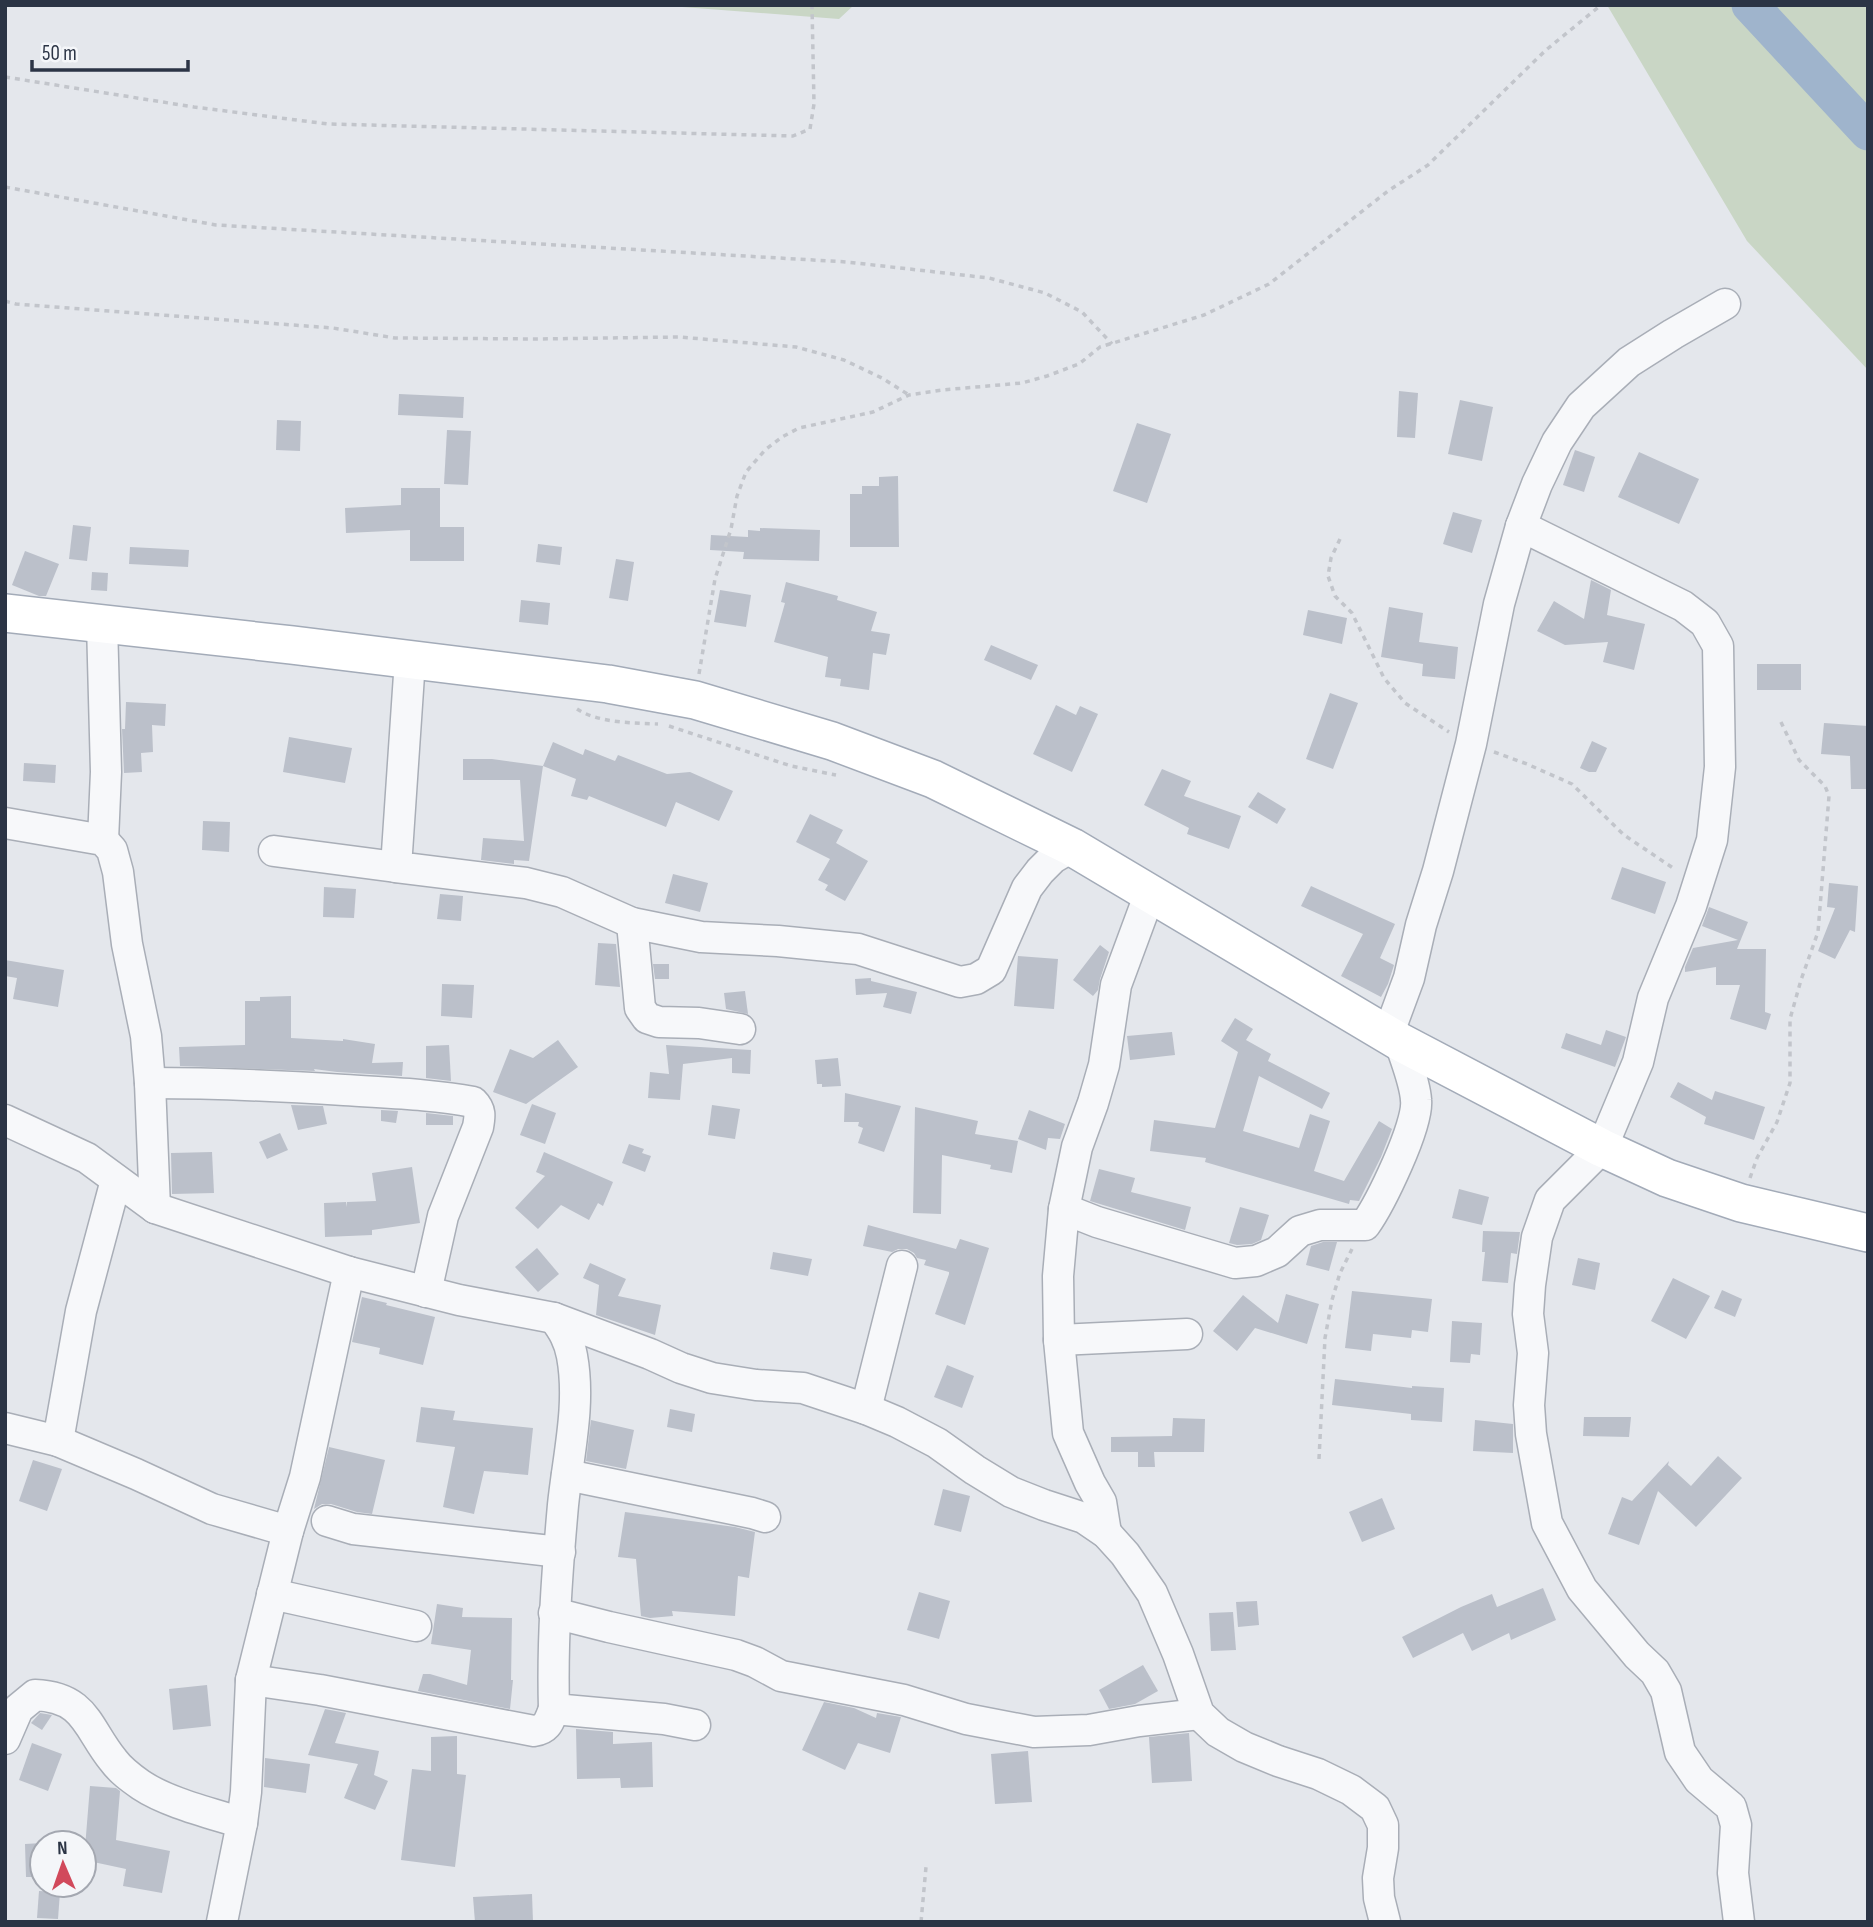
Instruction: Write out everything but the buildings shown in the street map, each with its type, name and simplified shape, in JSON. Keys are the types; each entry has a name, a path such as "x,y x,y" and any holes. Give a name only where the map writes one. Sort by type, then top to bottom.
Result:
{"main road":[{"path":"5,613 608,684 695,700 832,741 933,779 1072,847 1394,1038 1602,1148 1667,1178 1741,1203 1868,1233"}],"street":[{"path":"1064,1209 1097,1222 1236,1263 1256,1261 1277,1252 1300,1231 1320,1225 1364,1225 1374,1212 1410,1132 1417,1109 1416,1097 1394,1038 1421,925 1471,744 1499,604 1521,526 1537,484 1557,442 1581,406 1629,362 1725,304"},
{"path":"1521,526 1683,606 1706,623 1718,646 1720,767 1712,840 1698,884 1653,998 1637,1062 1602,1148 1550,1200 1537,1237 1528,1314 1534,1353 1529,1405 1531,1434 1547,1523 1582,1589 1655,1672 1666,1691 1680,1752 1699,1780 1731,1807 1736,1825 1733,1873 1739,1922"},
{"path":"102,623 107,772 103,840"},
{"path":"396,867 410,660"},
{"path":"5,823 103,840 112,850 118,872 127,944 146,1036 155,1208"},
{"path":"274,851 526,883 562,892 632,923 701,937 858,949 960,982 976,979 991,970 1027,888 1053,858 1072,847"},
{"path":"1106,1533 1101,1502 1068,1433 1059,1340 1058,1276 1064,1209 1077,1147 1104,1065 1116,985 1150,893"},
{"path":"632,923 640,1008 647,1018 659,1022 699,1023 740,1029"},
{"path":"150,1083 303,1088 414,1095 473,1102 479,1108 478,1127 443,1216 426,1292"},
{"path":"6,1122 87,1158 155,1208 349,1272 459,1300 554,1318 712,1378 756,1385 803,1388 866,1409 936,1443 1011,1492 1044,1506 1084,1518 1106,1533 1125,1554 1152,1593 1178,1654 1199,1714 1218,1732 1244,1747 1318,1774 1351,1790 1375,1808 1383,1825 1383,1848 1378,1878 1379,1898 1385,1922"},
{"path":"58,1441 81,1311 116,1180"},
{"path":"866,1409 902,1266"},
{"path":"222,1922 246,1792 251,1680 288,1531 305,1476 349,1272"},
{"path":"251,1680 320,1690 534,1731 542,1730 548,1725 554,1709 554,1613 576,1396 567,1336 554,1318"},
{"path":"1059,1340 1187,1334"},
{"path":"5,1428 58,1441 212,1509 288,1531"},
{"path":"567,1475 765,1517"},
{"path":"327,1521 354,1529 560,1552"},
{"path":"272,1594 416,1626"},
{"path":"554,1613 736,1655 781,1676 904,1700 966,1719 1034,1732 1089,1730 1199,1714"},
{"path":"5,1739 18,1709 36,1695 54,1695 79,1710 112,1759 124,1773 144,1787 185,1805 242,1823"},
{"path":"554,1709 652,1717 695,1725"}],"path":[{"path":"5,77 194,107 328,124 793,136 810,129 814,104 812,5"},
{"path":"695,700 715,579 731,529 737,496 746,472 765,450 799,428 873,412 909,395 1022,383 1079,364 1100,347 1204,315 1269,284 1388,191 1428,165 1546,50 1601,5"},
{"path":"5,187 216,225 847,262 989,278 1045,293 1083,312 1112,344"},
{"path":"5,301 332,328 395,338 539,340 679,337 796,347 844,360 882,378 909,395"},
{"path":"1340,539 1331,558 1328,576 1330,586 1335,596 1352,613 1384,678 1405,703 1438,726 1471,744 1572,784 1624,835 1698,884"},
{"path":"575,708 583,713 620,722 662,724 791,766 843,777"},
{"path":"1741,1203 1756,1158 1777,1122 1790,1083 1790,1019 1818,932 1824,864 1829,796 1825,786 1799,760 1780,720"},
{"path":"1319,1459 1325,1338 1332,1300 1340,1273 1364,1225"},
{"path":"921,1922 926,1867"}],"green space":[{"path":"656,5 854,5 839,19"},
{"path":"1607,5 1868,5 1868,370 1747,241"}],"waterway":[{"path":"1750,5 1868,132"}]}
